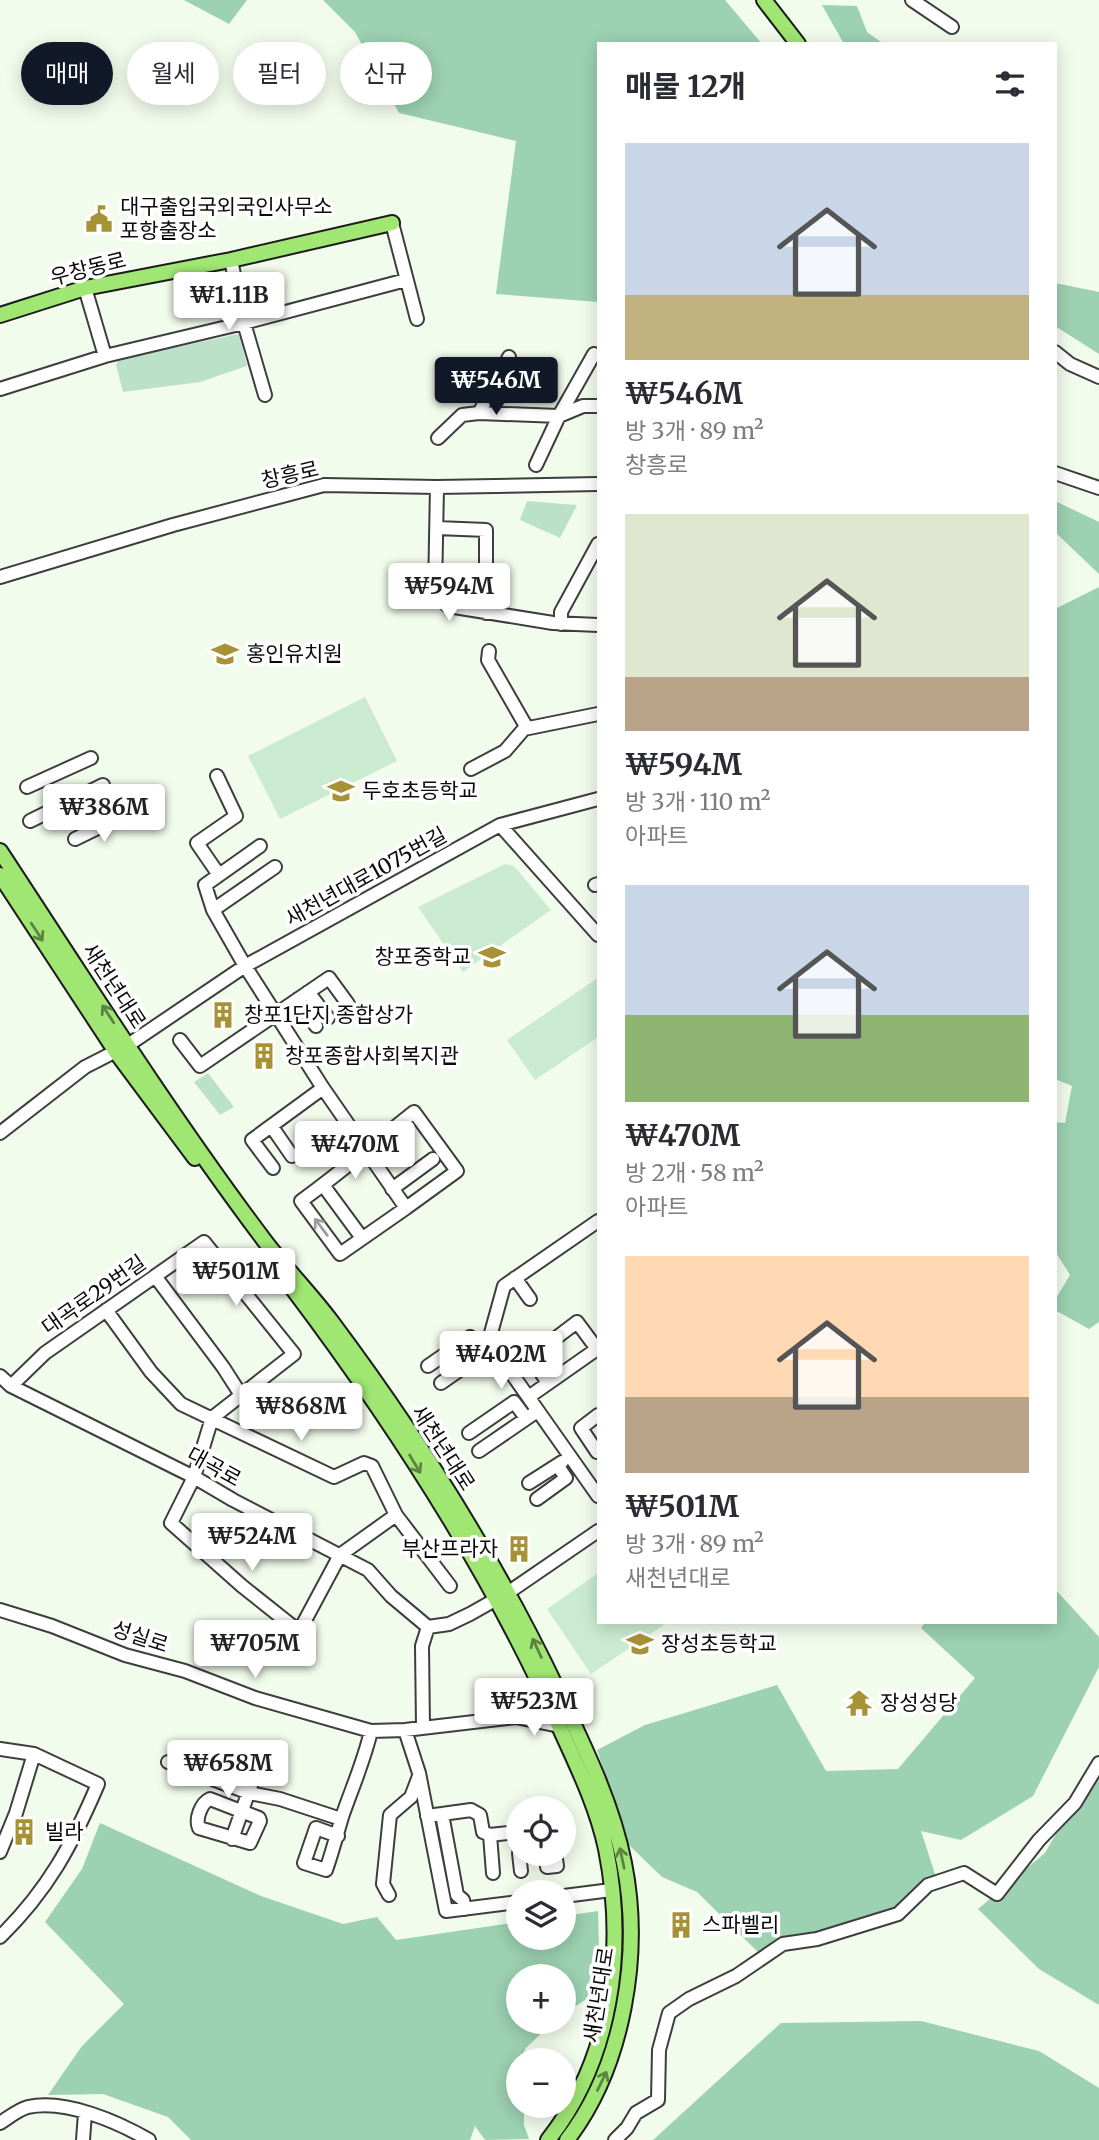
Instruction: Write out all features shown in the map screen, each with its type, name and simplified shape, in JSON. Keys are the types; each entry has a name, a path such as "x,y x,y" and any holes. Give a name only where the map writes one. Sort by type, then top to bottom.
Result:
{"main road":[{"path":"764,0 796,42"},
{"name":"우창동로","path":"0,315 85,288 231,260 392,223"},
{"name":"새천년대로","path":"0,851 122,1048"},
{"name":"새천년대로","path":"0,875 122,1048 265,1242 329,1318 416,1442 581,1740 611,1815 624,1863 629,1930 621,2022 608,2068 593,2099 567,2140"},
{"name":"새천년대로","path":"546,1681 559,1726 600,1823 609,1867 614,1926 608,2010 593,2064 578,2095 548,2140"}],"street":[{"path":"912,0 952,27"},
{"path":"392,223 417,320"},
{"path":"231,260 244,323 265,395"},
{"path":"0,389 105,356 406,280"},
{"path":"85,288 105,356"},
{"path":"536,465 559,416 594,354"},
{"path":"1057,354 1070,364 1099,377"},
{"path":"479,413 509,357"},
{"path":"438,438 462,415 479,413 559,416 583,406 597,406"},
{"path":"1057,474 1099,488"},
{"name":"창흥로","path":"0,578 173,525 324,485 437,487 597,484"},
{"path":"437,487 435,591 448,606 561,624 597,625"},
{"path":"437,528 486,530 486,613"},
{"path":"561,624 561,612 597,546"},
{"path":"489,651 488,660 527,728"},
{"path":"471,769 505,751 527,728 597,714"},
{"path":"27,788 91,758"},
{"path":"217,776 236,816 197,843 219,875"},
{"path":"30,821 103,785"},
{"name":"새천년대로1075번길","path":"0,1133 85,1067 122,1048 245,966 500,825 597,799"},
{"path":"75,839 118,818"},
{"path":"500,825 597,934"},
{"path":"260,846 205,885 213,910 245,966 323,1088 406,1208"},
{"path":"213,910 275,867"},
{"path":"180,1040 200,1066 329,978 348,1004"},
{"path":"303,996 328,1018"},
{"path":"303,996 316,1026"},
{"path":"273,1168 252,1140 323,1088"},
{"path":"414,1112 457,1171 340,1254 301,1201 323,1185 414,1112"},
{"path":"272,1126 292,1156"},
{"path":"392,1189 433,1159"},
{"path":"323,1185 362,1238"},
{"path":"440,1383 488,1350 503,1286 597,1222"},
{"name":"대곡로29번길","path":"11,1386 45,1353 204,1242 294,1354 241,1395"},
{"path":"155,1276 241,1395 212,1418 194,1477 171,1523 242,1586 296,1629 302,1626 340,1555 396,1515"},
{"path":"515,1278 530,1299"},
{"path":"106,1310 164,1389 181,1405 334,1477 364,1463 372,1466 396,1515 450,1586"},
{"path":"530,1396 597,1349 577,1322 531,1357 548,1383"},
{"path":"428,1366 470,1337 488,1350 530,1396 597,1494"},
{"name":"대곡로","path":"0,1376 11,1386 194,1477 368,1570 391,1596 428,1627"},
{"path":"468,1433 514,1402 526,1418"},
{"path":"479,1451 539,1409"},
{"path":"597,1416 581,1428 597,1450"},
{"path":"529,1483 558,1466 597,1451"},
{"path":"537,1499 566,1478 558,1466"},
{"path":"423,1727 422,1646 428,1627 449,1624 503,1596 597,1532"},
{"name":"성실로","path":"0,1610 52,1626 125,1655 185,1671 255,1698 371,1731 405,1730 516,1717 559,1726"},
{"path":"516,1717 531,1704 546,1681"},
{"path":"405,1730 419,1776 446,1911 506,1904"},
{"path":"338,1836 341,1819 364,1762 371,1731"},
{"path":"0,1749 34,1754 98,1784 78,1830 53,1875 27,1911 0,1937"},
{"path":"0,1852 16,1813 34,1754"},
{"path":"168,1762 249,1793 281,1799 341,1819"},
{"path":"615,2140 627,2128 636,2113 658,2100 659,2050 669,2013 689,1999 736,1976 783,1944 817,1939 898,1914 928,1885 964,1873 997,1894 1039,1840 1075,1803 1099,1763"},
{"path":"232,1839 256,1771"},
{"path":"389,1895 383,1884 390,1815 411,1797 419,1776"},
{"path":"210,1799 257,1815 260,1821 250,1843 232,1839 199,1828 197,1820 204,1802 210,1799"},
{"path":"427,1816 471,1810 480,1815 483,1832 506,1836"},
{"path":"442,1814 457,1895 463,1900 466,1909"},
{"path":"490,1835 494,1872"},
{"path":"520,1866 521,1871"},
{"path":"576,1894 611,1890"},
{"path":"0,2123 26,2107 62,2106 99,2116 149,2140"},
{"path":"83,2140 85,2113"}],"green space":[{"path":"184,0 247,0 229,24"},
{"path":"323,0 725,0 760,42 597,42 597,302 496,294 516,141 399,113 395,105 432,105 432,42 360,42 355,32"},
{"path":"822,5 857,6 867,32 881,42 843,42"},
{"path":"1057,283 1099,292 1099,354 1057,327"},
{"path":"239,334 247,366 200,382 123,392 116,365 119,359"},
{"path":"527,501 577,505 560,538 520,520"},
{"path":"1057,502 1099,522 1099,574 1057,534"},
{"path":"1099,587 1099,1322 1089,1329 1057,1311 1057,1297 1070,1275 1057,1254 1057,1122 1065,1123 1072,1086 1057,1080 1057,608"},
{"path":"365,697 397,761 280,819 248,756"},
{"path":"505,864 514,866 551,910 463,972 418,907"},
{"path":"596,979 597,1038 535,1080 507,1040"},
{"path":"208,1073 234,1107 220,1115 194,1082"},
{"path":"597,1574 597,1624 665,1624 591,1674 547,1609"},
{"path":"1057,1591 1099,1637 1099,1667 1033,1796 961,1840 921,1831 936,1877 889,1911 758,1952 697,1892 662,1877 628,1844 597,1750 645,1725 777,1685 826,1771 898,1769 975,1678 921,1628 924,1624 1057,1624"},
{"path":"1099,1758 1099,2005 1039,1969 978,1909 1045,1853"},
{"path":"100,1823 261,1896 343,1924 377,1917 396,1940 506,1924 506,1950 576,1950 576,1914 598,1911 600,1990 576,2006 576,1964 506,1964 506,2034 541,2034 526,2048 506,2048 506,2118 524,2118 529,2139 485,2140 475,2126 470,2140 191,2140 168,2117 103,2094 48,2095 82,2046 124,2004 45,1922 82,1869"},
{"path":"921,2021 1039,2051 1099,2088 1099,2140 653,2140 781,2023"}],"place":[{"name":"대구출입국외국인사무소 포항출장소","path":"99,219"},
{"name":"홍인유치원","path":"225,654"},
{"name":"두호초등학교","path":"341,791"},
{"name":"창포중학교","path":"492,957"},
{"name":"창포1단지 종합상가","path":"223,1015"},
{"name":"창포종합사회복지관","path":"264,1056"},
{"name":"부산프라자","path":"519,1549"},
{"name":"장성초등학교","path":"640,1644"},
{"name":"장성성당","path":"859,1703"},
{"name":"빌라","path":"24,1832"},
{"name":"스파벨리","path":"681,1925"}]}
